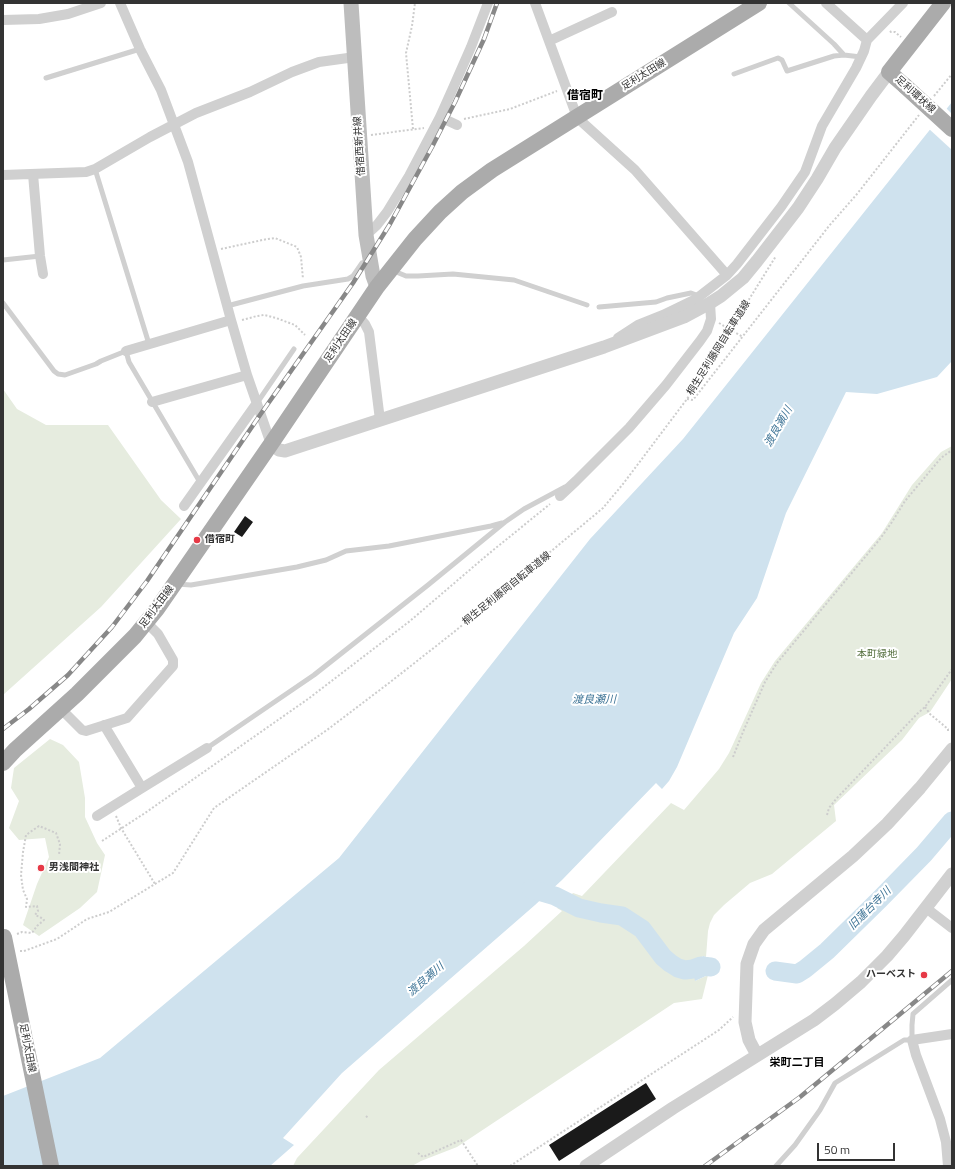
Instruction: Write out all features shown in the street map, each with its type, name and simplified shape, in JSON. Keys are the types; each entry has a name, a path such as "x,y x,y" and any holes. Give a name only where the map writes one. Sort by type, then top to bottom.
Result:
{"main road":[{"name":"借宿西新井線","path":"351,3 366,235 373,276 377,288"},
{"name":"足利太田線","path":"3,763 121,650 146,622 176,583 377,288 427,226 451,201 492,170 758,3"},
{"name":"足利環状線","path":"942,3 889,72 952,129"},
{"name":"足利太田線","path":"7,934 51,1166"}],"street":[{"path":"366,235 377,224 409,176 440,117 471,47 488,3"},
{"path":"535,3 577,117 635,170 727,275"},
{"path":"826,3 867,40"},
{"path":"123,4 140,49 161,90 188,162 247,375 271,444 278,450 285,451 604,346 684,317 705,300 737,264 777,212 805,172 822,126 856,68 867,40 903,3"},
{"path":"3,20 39,19 60,16 96,4"},
{"path":"549,41 612,12"},
{"path":"3,175 86,172 95,169 150,137 196,113 250,92 292,72 318,62 355,57"},
{"path":"705,300 727,292 743,278 757,261 798,208 835,148 889,72"},
{"path":"440,117 457,125"},
{"path":"33,174 43,274"},
{"path":"560,496 629,428 666,385 700,341 707,331 711,319 705,300"},
{"path":"358,316 365,324 369,332 380,420"},
{"path":"126,351 231,320"},
{"path":"152,402 247,375"},
{"path":"184,506 257,403"},
{"path":"60,709 82,730 86,731 127,718 172,666 173,660 158,634 146,622"},
{"path":"104,725 142,788"},
{"path":"97,816 207,748"},
{"path":"757,1055 748,1040 745,1022 747,964 754,944 764,930 776,919 853,856 887,824 920,788 952,748"},
{"path":"591,1165 673,1108 814,1020 861,982 887,956 952,874"},
{"path":"926,908 952,928"},
{"path":"948,1166 946,1142 940,1119 916,1055 912,1040 952,1034"}],"lane":[{"path":"789,3 844,55"},
{"path":"46,78 140,49"},
{"path":"734,74 778,58 782,60 787,71 834,56 844,55 861,57"},
{"path":"95,169 149,344"},
{"path":"3,260 40,256"},
{"path":"227,306 303,286 348,279 354,276 362,264 370,261"},
{"path":"391,269 406,276 453,274 514,280 587,305"},
{"path":"599,307 656,302 691,293 705,300"},
{"path":"3,303 54,371 58,374 65,375 126,351 129,362 200,484"},
{"path":"257,403 294,349"},
{"path":"207,748 314,674 428,585 505,522 524,509 576,481"},
{"path":"176,583 191,585 298,567 326,560 346,551 389,546 505,522"},
{"path":"776,1166 796,1145 820,1110 835,1083 904,1040 912,1040 913,1014 952,980"}],"path":[{"path":"360,136 413,130 406,53 415,3"},
{"path":"888,29 904,39"},
{"path":"932,99 952,74"},
{"path":"457,125 465,118 510,108 566,88"},
{"path":"687,399 693,400 829,226 922,111"},
{"path":"212,251 275,238 297,247 301,257 303,286"},
{"name":"桐生足利藤岡自転車道線","path":"17,951 57,939 87,919 109,912 173,873 214,808 328,730 465,623 604,508 687,399 779,253"},
{"path":"231,320 239,321 264,315 295,325 304,335"},
{"path":"711,319 743,337"},
{"path":"734,757 743,732 765,682 778,663 880,539 905,501 941,458 952,450"},
{"path":"102,841 308,699 410,621 486,556 560,496"},
{"path":"827,815 829,808 836,799 925,707 952,669"},
{"path":"925,707 930,714 948,729 948,733"},
{"path":"113,812 121,828 156,884"},
{"path":"7,934 32,932 44,920 35,915 38,911 37,906 26,907 27,899 23,890 21,875 26,835 39,826 56,833 60,844 59,855"},
{"path":"510,1166 719,1030 733,1016"},
{"path":"418,1153 423,1157 461,1140 478,1166"}],"green space":[{"path":"3,389 17,409 46,425 108,425 161,500 181,519 101,607 3,695"},
{"name":"本町緑地","path":"952,446 952,679 930,712 919,718 902,740 834,805 836,821 772,874 750,883 714,915 708,931 706,957 703,956 698,961 695,981 708,975 702,999 674,1003 457,1147 412,1166 293,1166 297,1158 379,1070 524,946 562,911 557,908 573,893 582,896 671,803 684,810 719,769 729,753 761,683 775,661 882,533 912,485 941,452"},
{"path":"50,739 63,745 79,762 85,798 85,817 97,843 105,855 97,892 80,908 39,936 23,925 37,884 49,857 45,838 19,840 9,828 19,801 11,788 14,768"}],"water":[{"name":"渡良瀬川","path":"952,102 952,361 937,377 877,394 846,392 786,513 757,598 734,633 677,767 669,781 662,789 656,783 562,880 535,905 342,1073 283,1138 294,1145 270,1166 3,1166 3,1096 100,1058 339,858 590,539 683,439"},
{"path":"703,956 713,959 711,971 708,975 695,981 692,966"}],"pier":[{"path":"945,107 952,114 952,150 928,128"}],"building":[{"path":"245,516 253,522 242,537 234,532"},
{"path":"646,1083 656,1099 559,1161 549,1145"}],"waterway":[{"name":"旧蓮台寺川","path":"775,971 797,974 827,951 924,854 952,821"},
{"name":"旧蓮台寺川","path":"531,889 555,896 579,908 622,916 642,929 663,957 678,968 685,970 701,966 711,967"}],"railway":[{"path":"3,729 29,709 68,675 112,627 147,581 260,415 353,283 390,224 432,147 455,102 484,39 497,3"},
{"path":"705,1166 800,1097 952,971"}],"place":[{"name":"借宿町","path":"197,540"},
{"name":"男浅間神社","path":"41,868"},
{"name":"ハーベスト","path":"924,975"}],"district":[{"name":"借宿町","path":"585,96"},
{"name":"栄町二丁目","path":"797,1063"}]}
